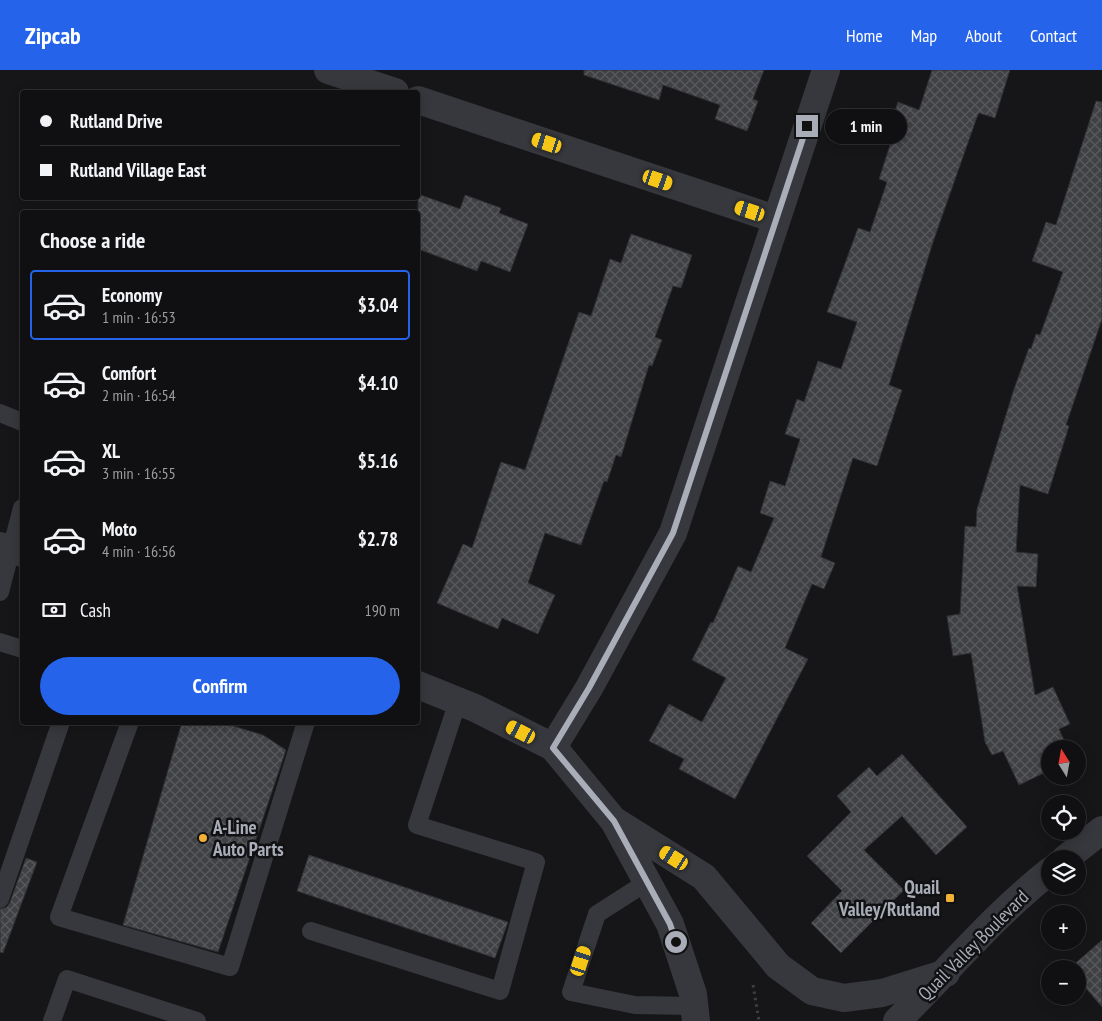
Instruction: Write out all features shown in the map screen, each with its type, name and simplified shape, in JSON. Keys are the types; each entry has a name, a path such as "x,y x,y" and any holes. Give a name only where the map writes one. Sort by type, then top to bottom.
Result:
{"street":[{"path":"328,70 389,90"},
{"path":"553,748 589,688 673,533 775,219 826,70"},
{"path":"420,101 775,219"},
{"path":"420,687 458,701 553,748 614,821 670,924 693,994 695,1013"},
{"path":"614,821 704,877 778,966 812,991 844,998 882,994 946,973"},
{"path":"1076,850 1102,830"},
{"name":"Quail Valley Boulevard","path":"897,1021 946,973 983,931 1041,879"}],"lane":[{"path":"0,413 20,421"},
{"path":"0,592 20,515"},
{"path":"0,642 20,648"},
{"path":"311,930 500,990 536,862 417,825 458,701"},
{"path":"0,899 60,725"},
{"path":"129,725 58,917 230,968 305,725"},
{"path":"647,882 596,914 571,992 635,1005 695,1013"},
{"path":"52,1021 67,978 197,1021"}],"path":[{"path":"752,980 760,1021"}],"building":[{"path":"584,70 764,70 753,99 758,101 747,131 715,119 720,105 663,85 659,100 584,75"},
{"path":"932,70 1010,70 995,118 979,113 977,117 933,242 889,385 902,390 877,466 853,458 821,557 835,563 824,589 812,584 785,648 808,659 735,799 679,769 684,759 649,741 669,704 702,722 726,678 692,660 711,622 713,623 738,566 751,572 774,518 760,513 770,481 785,486 800,439 785,434 797,399 804,402 818,361 841,369 857,322 827,312 858,228 870,232 887,182 879,179 892,139 886,137 898,102 919,110"},
{"path":"1096,101 1102,102 1102,319 1066,425 1069,426 1048,494 1020,485 1016,552 1038,554 1036,587 1017,586 1035,695 1053,687 1070,724 1059,729 1064,740 1041,740 1041,774 1019,785 1003,751 992,755 985,742 971,653 953,656 947,616 960,614 965,526 976,527 977,509 1014,389 1029,348 1031,349 1036,334 1040,335 1063,272 1032,261 1046,222 1056,225"},
{"path":"420,195 460,209 465,195 501,208 499,213 528,224 510,272 481,261 477,271 420,250 420,210 418,210"},
{"path":"631,234 692,255 681,288 673,286 655,337 662,340 652,366 649,365 621,457 616,455 607,482 604,481 581,545 545,533 528,583 555,595 538,634 502,618 498,629 437,603 463,544 472,548 501,462 525,470 579,312 591,316 610,259 621,263"},
{"name":"A-Line Auto Parts","path":"181,725 230,725 263,735 286,750 218,952 123,925"},
{"path":"902,754 967,827 936,855 902,816 864,850 904,890 841,953 811,923 842,891 807,856 851,812 837,796 869,767 877,776"},
{"path":"309,855 508,922 495,958 297,891"},
{"path":"26,858 37,862 3,953 0,952 0,909 7,907 10,902"},
{"path":"1102,940 1102,1007 1086,988 1086,960 1079,960"}],"place":[{"name":"A-Line Auto Parts","path":"203,838"},
{"name":"Quail Valley/Rutland","path":"950,898"}],"route":[{"path":"676,942 670,924 614,821 553,748 589,688 673,533 807,126"}]}
